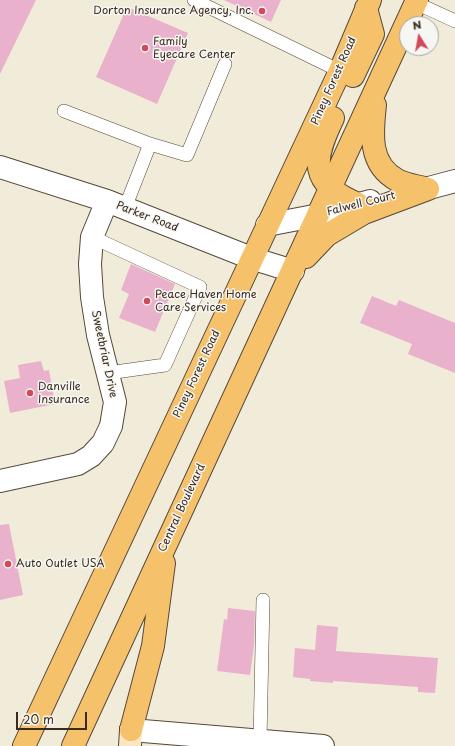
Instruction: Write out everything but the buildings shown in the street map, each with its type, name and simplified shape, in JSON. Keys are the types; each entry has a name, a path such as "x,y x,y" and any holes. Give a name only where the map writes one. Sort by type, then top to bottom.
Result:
{"main road":[{"path":"293,271 416,1"},
{"name":"Piney Forest Road","path":"28,736 340,71 368,4"},
{"path":"358,204 347,200 331,188 320,175 318,164 320,150 325,136 372,34 368,4"},
{"path":"376,90 372,132 374,150 382,168 398,181 428,189"},
{"path":"293,271 327,235 364,213 428,189"},
{"name":"Central Boulevard","path":"73,746 293,271"},
{"path":"130,738 153,646 167,541"}],"street":[{"name":"Parker Road","path":"0,167 116,205 252,258 293,271"},
{"name":"Falwell Court","path":"267,225 319,215 358,204 428,189 455,181"},
{"name":"Sweetbriar Drive","path":"0,481 78,464 91,456 103,443 111,426 115,402 98,335 92,297 90,264 92,238 116,205"},
{"path":"130,738 215,741 260,740 323,746"}],"lane":[{"path":"194,0 340,71"},
{"path":"416,1 455,21"},
{"path":"64,111 150,144 187,155 225,64"},
{"path":"116,205 150,144"},
{"path":"92,238 200,287 166,365 108,373"},
{"path":"260,740 263,600"}],"place":[{"name":"Dorton Insurance Agency, Inc.","path":"262,11"},
{"name":"Family Eyecare Center","path":"145,48"},
{"name":"Peace Haven Home Care Services","path":"147,301"},
{"name":"Danville Insurance","path":"30,393"},
{"name":"Auto Outlet USA","path":"8,564"}]}
